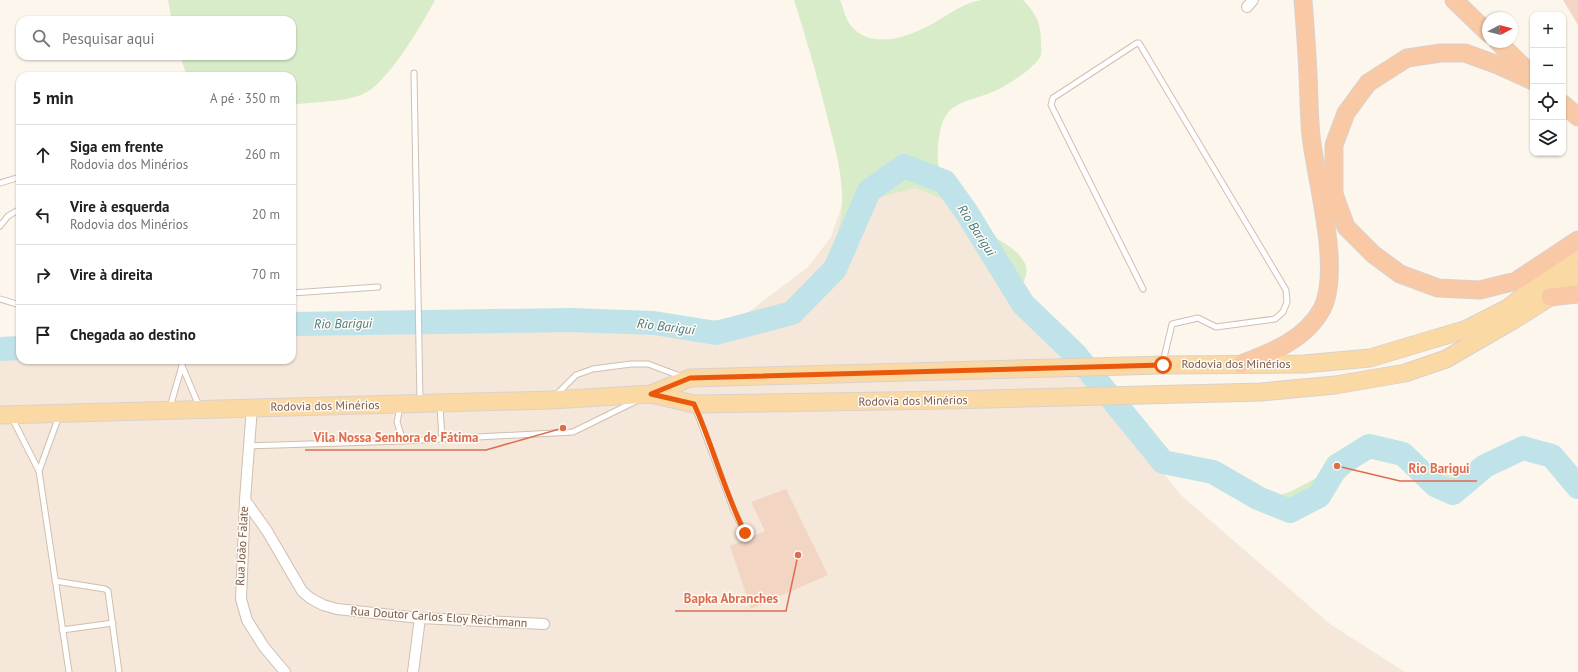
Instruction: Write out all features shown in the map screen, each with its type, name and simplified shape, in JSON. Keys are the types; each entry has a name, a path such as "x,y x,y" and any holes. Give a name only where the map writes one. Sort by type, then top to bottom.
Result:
{"highway":[{"path":"1241,364 1289,343 1306,330 1322,308 1330,281 1328,246 1311,135 1303,0"},
{"path":"1454,0 1482,27"},
{"path":"1504,48 1530,73"},
{"path":"1530,80 1498,65 1465,53 1441,53 1407,58 1368,82 1346,113 1334,146 1334,194 1346,227 1373,254 1400,274 1438,288 1480,290 1516,281 1578,240"},
{"path":"1550,297 1578,294"}],"main road":[{"name":"Rodovia dos Minérios","path":"651,394 690,378 1141,365 1304,364 1370,358 1468,329 1508,308 1564,265 1578,250"},
{"name":"Rodovia dos Minérios","path":"5,415 252,407 551,400 651,394 694,404 1261,392 1335,385 1405,373 1446,359 1550,297 1578,273"}],"street":[{"name":"Rua João Falate","path":"252,407 244,500 240,586 243,610 264,647 285,672"},
{"name":"Rua Doutor Carlos Eloy Reichmann","path":"244,500 271,537 302,591 310,598 323,605 337,609 420,618 544,624"},
{"path":"413,672 420,618"}],"lane":[{"path":"1143,289 1051,105 1053,98 1137,43 1139,43 1286,290 1287,302 1283,312 1275,319 1216,327 1198,318 1172,324 1163,365"},
{"path":"414,73 420,404"},
{"path":"0,183 16,178"},
{"path":"0,226 8,216 16,211"},
{"path":"296,293 378,287"},
{"path":"0,299 16,304"},
{"path":"182,364 200,409"},
{"path":"170,410 182,364"},
{"path":"551,400 576,375 593,368 631,364 648,364 661,368 673,375 690,378"},
{"path":"248,446 403,441 573,432 651,394"},
{"path":"439,403 442,439"},
{"path":"400,404 397,422 403,441"},
{"path":"694,404 703,424 734,511 745,533"},
{"path":"39,471 60,413"},
{"path":"5,415 39,471 69,672"},
{"path":"55,581 105,589 110,596 119,672"},
{"path":"62,630 113,623"}],"shaded area":[{"path":"932,162 994,265 1182,496 1330,624 1405,672 0,672 0,340 16,339 16,364 296,364 296,324 571,320 654,323 739,319 808,267 831,237 853,173"}],"green space":[{"path":"168,0 435,0 403,53 371,90 353,98 296,105 296,72 186,72 181,60 296,60 296,16 171,16"},
{"path":"794,0 840,0 849,23 857,32 867,37 878,39 890,39 913,33 975,1 1023,0 1032,10 1040,30 1041,55 1038,60 1023,74 1004,86 954,107 943,120 938,148 938,159 943,181 948,192 961,211 977,226 1008,245 1019,254 1026,265 1027,271 1024,281 1009,298 954,204 916,188 871,199 836,279 830,283 830,273 840,225 842,205 840,174 821,93"},
{"path":"1374,436 1397,443 1428,465 1447,474 1468,479 1450,491 1401,456 1372,451 1319,503 1291,511 1262,500 1290,492 1320,476 1352,445"}],"building":[{"path":"1563,0 1578,0 1578,25"},
{"path":"786,489 828,575 751,609 730,546 765,531 751,502"}],"waterway":[{"name":"Rio Barigui","path":"296,324 571,320 654,323 716,333 792,313 835,269 869,191 904,166 945,182 967,213 1023,304 1076,355 1163,462 1213,472 1258,498 1290,511 1319,496 1337,466 1369,446 1403,454 1435,485 1453,493 1485,466 1523,448 1552,456 1578,487"},
{"name":"Rio Barigui","path":"0,349 16,348"}],"place":[{"name":"Vila Nossa Senhora de Fátima","path":"563,428"},
{"name":"Rio Barigui","path":"1337,466"},
{"name":"Bapka Abranches","path":"798,555"}],"route":[{"path":"745,533 734,511 703,424 694,404 651,394 690,378 1163,365"}]}
